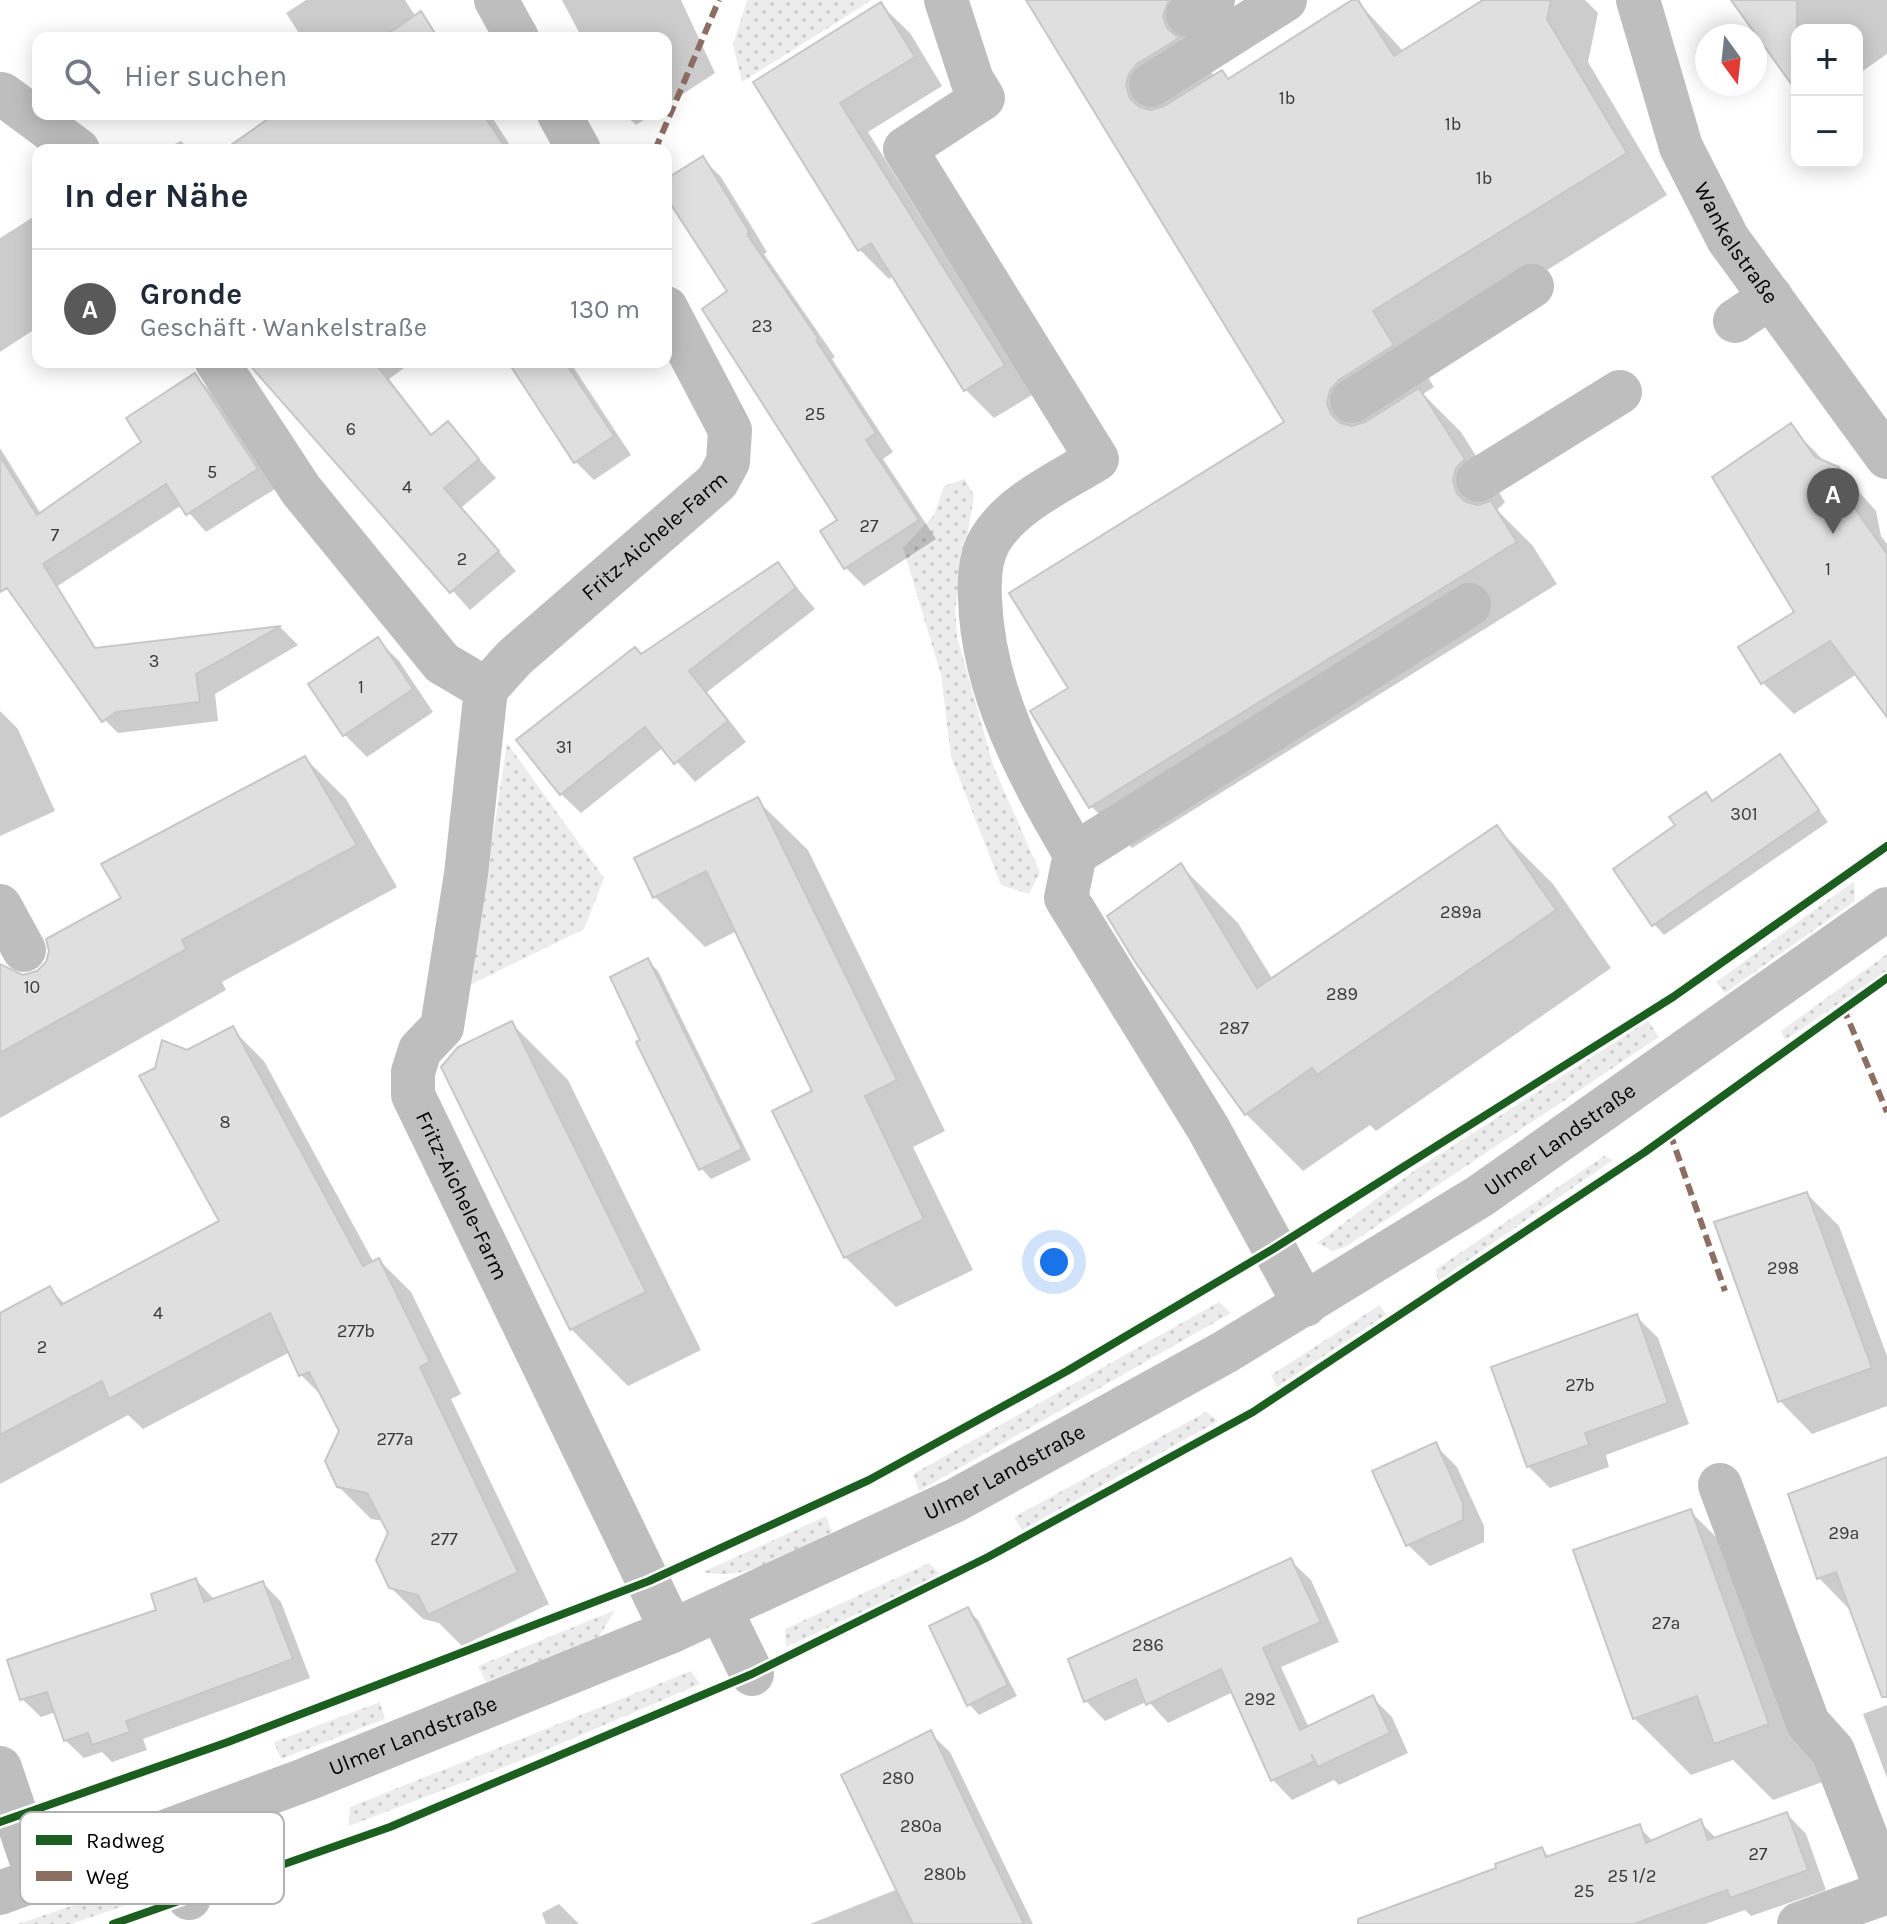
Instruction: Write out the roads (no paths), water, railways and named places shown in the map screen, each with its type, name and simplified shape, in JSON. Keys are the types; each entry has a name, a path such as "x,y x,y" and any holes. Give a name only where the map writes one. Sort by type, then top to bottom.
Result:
{"street":[{"path":"496,0 514,32"},
{"path":"946,0 972,80 983,98 905,149 1097,459 1014,512 990,540 979,576 981,627 991,681 1007,727 1075,854 1066,898 1208,1128 1305,1305"},
{"path":"1151,85 1203,22 1285,0"},
{"name":"Wankelstraße","path":"1638,0 1681,147 1728,239 1753,309 1887,457"},
{"path":"2,94 32,116"},
{"path":"37,120 70,144"},
{"path":"562,120 576,144"},
{"path":"1352,401 1532,286"},
{"name":"Fritz-Aichele-Farm","path":"672,319 730,430 728,462 717,482 514,658 486,689 466,874 442,1027 420,1050 413,1072 413,1095 672,1631"},
{"path":"221,368 301,490 442,663 486,689"},
{"path":"1478,480 1620,392"},
{"path":"1075,854 1469,605"},
{"path":"0,906 24,950"},
{"name":"Ulmer Landstraße","path":"218,1812 672,1631 956,1500 1305,1305 1480,1196 1887,909"},
{"path":"1720,1485 1808,1723 1833,1751 1887,1891 1799,1924"},
{"path":"720,1609 752,1674"},
{"path":"0,1768 19,1886"}],"place":[{"name":"Gronde","path":"1833,534"}]}
